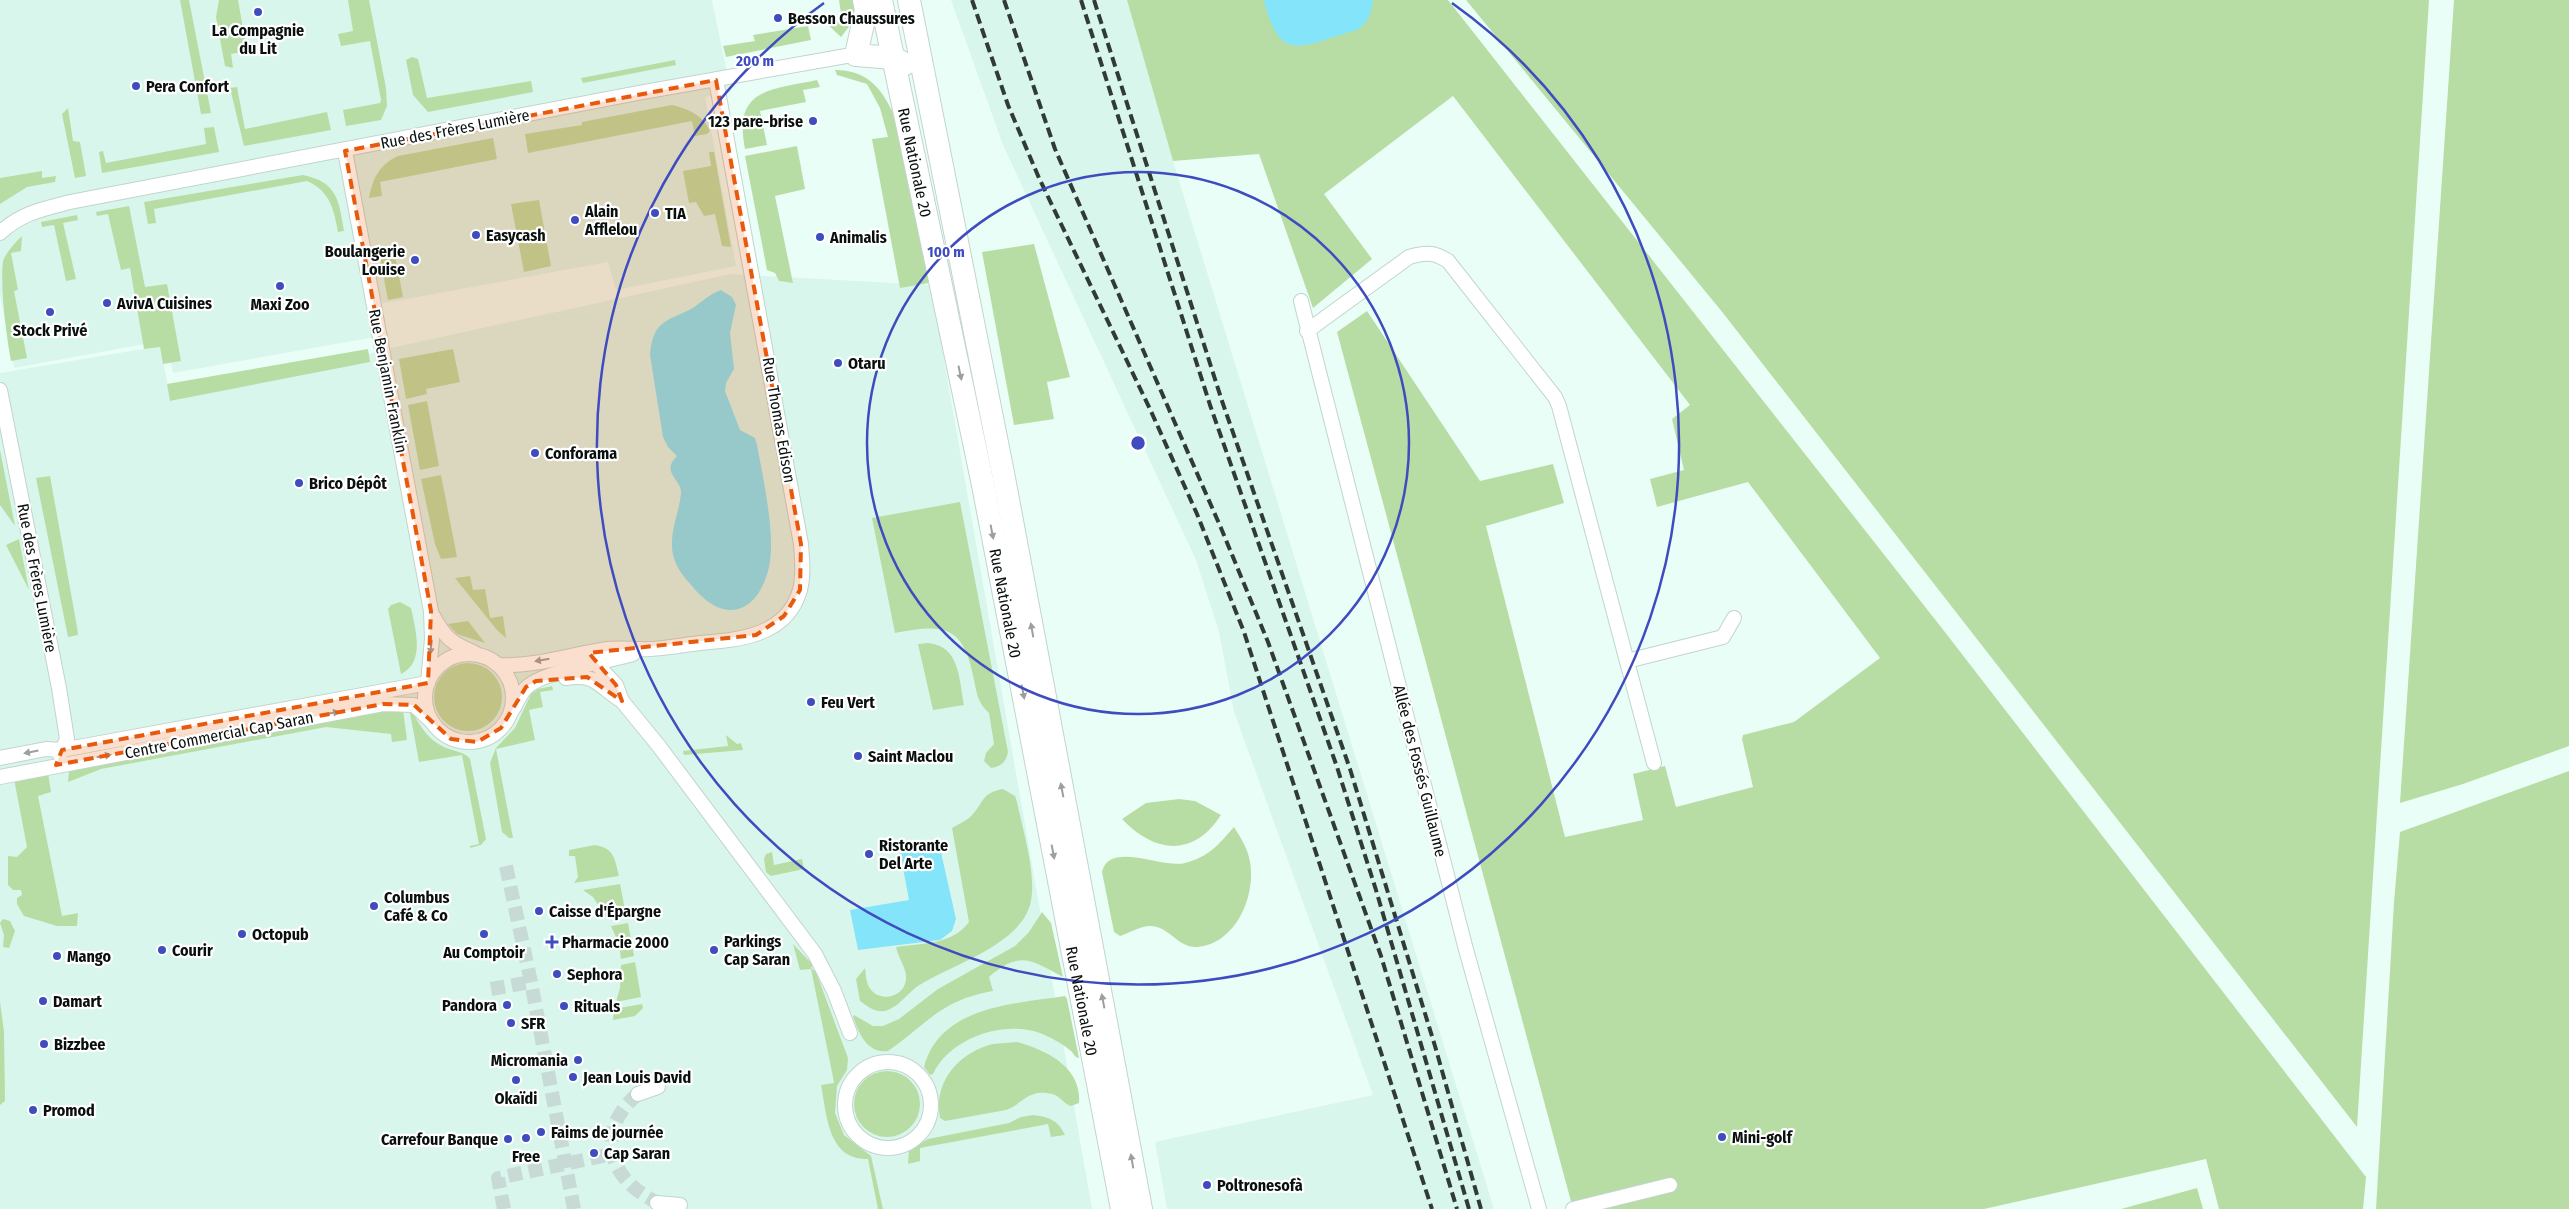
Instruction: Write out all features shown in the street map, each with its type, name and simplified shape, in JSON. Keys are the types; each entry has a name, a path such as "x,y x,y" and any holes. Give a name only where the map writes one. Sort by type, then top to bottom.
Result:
{"main road":[{"path":"864,0 866,10 856,55 893,53 909,66 969,351 987,392"},
{"name":"Rue Nationale 20","path":"881,0 983,485 1122,1209"},
{"name":"Rue Nationale 20","path":"910,0 987,392 1141,1209"}],"street":[{"path":"893,53 918,44"},
{"name":"Rue des Frères Lumière","path":"0,233 12,222 32,211 126,191 856,55"},
{"name":"Rue Thomas Edison","path":"499,664 517,665 610,649 649,649 742,639 756,635 784,616 794,604 800,590 802,570 801,544 716,80"},
{"name":"Rue Benjamin Franklin","path":"345,151 431,611 432,639 428,683"},
{"path":"1307,331 1409,257 1422,253 1436,253 1448,261 1555,397 1559,406 1654,763"},
{"name":"Allée des Fossés Guillaume","path":"1301,301 1307,331 1465,946 1538,1209"},
{"name":"Rue des Frères Lumière","path":"0,390 60,688 66,739 56,765"},
{"name":"Rue Benjamin Franklin","path":"431,611 442,633 454,644 485,658"},
{"path":"1627,661 1724,637 1734,618"},
{"name":"Rue Thomas Edison","path":"509,717 526,687 558,673 649,649"},
{"path":"586,653 616,685 622,701 658,745 815,954 834,991 850,1033"},
{"path":"472,655 499,664 512,689 513,703 509,717 501,728 490,737 477,742 451,739 440,732 432,722 425,703 428,683 435,671 445,662 458,656 472,655"},
{"path":"544,679 587,677 597,681 610,694 622,701"},
{"path":"0,758 46,748 62,750 428,683"},
{"name":"Centre Commercial Cap Saran","path":"0,777 383,704 414,705 432,722"},
{"path":"880,1063 900,1064 911,1068 927,1086 931,1097 931,1112 926,1125 918,1136 908,1144 896,1148 882,1148 869,1144 855,1132 846,1115 845,1102 848,1090 861,1071 880,1063"},
{"path":"638,1094 658,1087"},
{"path":"1573,1209 1670,1185"},
{"path":"657,1203 680,1205"}],"highlighted area":[{"path":"716,80 801,544 800,590 784,616 756,635 589,653 616,685 622,701 587,677 536,681 526,687 501,728 477,742 451,739 414,705 383,704 56,765 62,750 428,683 431,611 345,151"}],"shaded area":[{"path":"0,0 712,0 731,92 705,97 736,266 616,290 608,262 368,306 375,337 173,373 167,340 14,368 0,295"},
{"path":"951,0 1127,0 1173,161 1494,1209 1167,1209 1155,1142 1373,1095 1234,712 1219,632 1196,560 1003,145"},
{"path":"731,274 931,285 1092,1209 0,1209 0,373 160,346 171,401 329,369 377,351"}],"green space":[{"path":"180,0 189,0 211,113 201,114"},
{"path":"219,0 238,0 247,51 231,54 233,68 225,66 216,17"},
{"path":"348,0 369,0 386,88 387,106 381,120 346,126 343,110 380,103 381,100 370,41 341,46 338,34 353,31"},
{"path":"839,0 858,0 851,24 841,37 827,24 842,20"},
{"path":"1127,0 1448,0 1941,627 2366,1177 2363,1209 2219,1209 2206,1159 1984,1209 1573,1209 1337,332 1367,311 1480,481 1553,464 1564,503 1486,526 1565,837 1643,820 1633,774 1665,766 1676,807 1753,787 1742,739 1743,735 1794,722 1880,658 1748,482 1657,507 1650,479 1684,470 1672,419 1690,405 1453,96 1324,194 1372,259 1313,308 1259,154 1173,161"},
{"path":"1466,0 2429,0 2357,1127 1723,313"},
{"path":"2454,0 2569,0 2569,746 2463,784 2400,803"},
{"path":"808,26 811,40 726,57 723,46 755,41 753,35"},
{"path":"412,57 418,59 427,98 531,81 533,92 428,112 413,95 406,60"},
{"path":"675,60 676,65 583,83 581,78"},
{"path":"835,70 855,73 871,82 883,95 893,113 929,283 900,288 872,139 888,137 880,108 867,84 837,75"},
{"path":"817,80 820,87 803,90 806,102 760,111 767,145 745,149 743,129 745,114 750,103 759,95 770,90"},
{"path":"237,87 245,129 327,112 331,130 244,146 230,88"},
{"path":"672,105 684,108 699,117 710,131 707,134 695,136 692,121 528,153 525,134 582,125 582,122"},
{"path":"68,108 73,141 80,142 86,176 75,178 62,114"},
{"path":"214,127 219,152 102,173 99,152 103,151 106,163 206,144 204,128"},
{"path":"493,138 497,159 380,182 382,196 369,198 378,173 386,164 398,156"},
{"path":"797,146 805,189 775,196 793,283 779,281 775,273 767,270 745,156"},
{"path":"709,152 714,152 731,247 722,246 715,214 704,216 696,202 689,203 683,171 711,166"},
{"path":"42,171 42,178 56,176 55,182 27,187 0,204 0,178"},
{"path":"303,175 323,182 330,188 338,202 344,231 338,232 335,216 326,196 315,185 307,181 154,209 156,223 148,224 144,202"},
{"path":"539,200 551,266 524,272 511,204"},
{"path":"129,206 145,287 167,284 181,361 163,364 160,347 144,349 130,268 121,270 108,214 97,216 96,212"},
{"path":"77,215 78,220 63,223 76,279 66,281 54,225 42,227 41,222"},
{"path":"22,236 21,251 11,253 18,290 14,291 27,358 11,361 5,324 2,272 3,261"},
{"path":"1034,244 1070,377 1047,382 1054,419 1014,425 982,252"},
{"path":"394,250 403,297 388,300 379,252"},
{"path":"368,349 370,362 170,401 167,384"},
{"path":"453,349 460,382 426,389 427,394 406,399 399,359"},
{"path":"427,401 439,466 420,470 408,405"},
{"path":"0,450 15,526 0,505"},
{"path":"441,475 457,557 441,559 435,544 421,479"},
{"path":"50,476 78,635 68,637 36,478"},
{"path":"960,502 1008,752 1006,759 1002,763 991,768 984,761 986,753 994,744 989,713 982,706 978,698 970,662 958,639 950,632 939,629 895,633 872,518"},
{"path":"19,539 29,590 6,545"},
{"path":"470,576 473,590 485,589 490,618 503,616 506,638 497,630 455,578"},
{"path":"400,602 411,608 417,644 414,661 409,669 401,674 388,609 391,605"},
{"path":"468,621 485,643 457,634 448,624"},
{"path":"918,644 939,645 952,657 959,675 964,705 933,710"},
{"path":"468,663 481,666 492,673 499,684 502,697 499,710 492,721 481,728 468,731 455,728 444,721 437,710 434,697 437,684 444,673 455,666"},
{"path":"552,686 553,690 540,692 543,707 529,710 535,740 496,749 513,838 509,838 502,832 490,763 496,748 515,728 531,694 538,689"},
{"path":"403,710 407,740 392,742 391,734 326,727 101,769 68,782 69,770 328,722 364,713"},
{"path":"410,713 413,713 433,740 446,748 464,754 470,759 486,839 481,845 470,848 470,846 479,844 462,755 419,762"},
{"path":"726,735 737,744 741,743 743,750 684,755 683,751 728,746"},
{"path":"2569,771 2569,1209 2376,1209 2394,902 2400,832"},
{"path":"48,773 51,792 38,796 62,916 78,913 77,926 57,926 24,916 17,904 17,898 22,895 21,890 13,890 8,885 8,856 17,857 27,847 14,779"},
{"path":"1003,789 1015,796 1031,870 1032,897 1022,922 1010,934 981,954 918,986 892,1008 880,1011 869,1008 860,1001 856,979 865,968 869,988 881,996 892,996 902,990 906,979 896,947 936,942 945,939 962,930 969,922 952,828 971,816 987,795"},
{"path":"1179,799 1195,801 1221,815 1210,829 1198,839 1186,844 1173,846 1147,839 1122,819 1146,803"},
{"path":"1234,827 1249,857 1250,889 1240,916 1223,937 1211,944 1197,947 1184,944 1168,932 1156,927 1149,926 1120,936 1114,932 1102,872 1107,863 1115,858 1126,857 1175,864 1185,863 1207,854"},
{"path":"595,845 601,846 613,855 619,876 574,883 578,877 575,856 569,856 569,850"},
{"path":"772,852 774,865 802,859 804,869 771,876 766,872 764,859 766,854"},
{"path":"620,884 626,915 607,919 593,897 583,890"},
{"path":"1042,912 1051,923 1063,977 1034,962 1018,961 1009,963 989,977 993,991 975,995 947,1007 888,1051 881,1051 869,1046 861,1036 853,1017 854,1015 873,1026 883,1026 899,1019 938,989 1015,946 1029,932"},
{"path":"3,919 10,921 15,931 9,948 3,947 4,935 0,923"},
{"path":"628,923 634,956 621,959 619,944 611,926"},
{"path":"793,944 813,965 811,968 816,972 848,1058 847,1070 837,1086 835,1113 844,1135 871,1156 883,1209 878,1209 868,1159 855,1157 845,1152 837,1144 832,1134 821,1085 834,1083 811,969 800,970"},
{"path":"635,962 641,997 616,1002 620,988 621,965"},
{"path":"1065,996 1079,1058 1064,1046 1040,1033 1010,1029 979,1035 965,1042 941,1061 933,1074 930,1075 924,1067 933,1047 946,1031 962,1020 1002,1006"},
{"path":"0,1001 4,1032 5,1101 0,1105"},
{"path":"642,1004 643,1008 635,1016 613,1020 614,1009"},
{"path":"1017,1042 1050,1055 1060,1062 1075,1079 1079,1103 1071,1106 1055,1095 1037,1093 1006,1110 945,1121 940,1118 941,1092 951,1070 959,1061 981,1048 993,1044"},
{"path":"887,1071 900,1074 910,1081 917,1091 920,1104 917,1117 910,1127 900,1134 887,1137 874,1134 864,1127 857,1117 854,1104 857,1091 864,1081 874,1074"},
{"path":"1033,1115 1052,1120 1065,1135 1051,1137 1048,1124 920,1148 920,1161 908,1164 909,1151 928,1139 1009,1123 1021,1117"},
{"path":"2197,1188 2203,1209 2121,1209"}],"water":[{"path":"1264,0 1373,0 1369,17 1357,30 1297,46 1287,43 1278,36 1270,22"},
{"path":"721,290 732,297 736,305 730,333 734,369 726,383 725,391 740,430 755,438 765,490 771,539 769,567 757,596 748,604 738,609 727,610 716,606 704,598 684,577 675,561 672,536 681,493 671,467 672,462 677,456 668,447 663,437 650,355 654,335 662,324"},
{"path":"929,844 940,848 956,919 952,931 940,940 858,950 850,910 909,900 899,847"}],"tunnel":[{"path":"506,866 531,982 574,1209"},
{"path":"491,989 531,982"},
{"path":"638,1094 628,1104 614,1126 612,1150 621,1174 634,1188 657,1203"},
{"path":"504,1209 498,1178 612,1154"}],"railway":[{"path":"972,0 1008,105 1039,178 1150,409 1197,514 1244,632 1432,1209"},
{"path":"1004,0 1055,149 1221,528 1268,642 1381,956 1457,1209"},
{"path":"1081,0 1210,405 1337,767 1376,890 1469,1209"},
{"path":"1094,0 1222,401 1350,769 1435,1046 1481,1209"}],"place":[{"name":"La Compagnie du Lit","path":"258,12"},
{"name":"Besson Chaussures","path":"778,18"},
{"name":"Pera Confort","path":"136,86"},
{"name":"123 pare-brise","path":"813,121"},
{"name":"TIA","path":"655,213"},
{"name":"Alain Afflelou","path":"575,220"},
{"name":"Easycash","path":"476,235"},
{"name":"Animalis","path":"820,237"},
{"name":"Boulangerie Louise","path":"415,260"},
{"name":"Maxi Zoo","path":"280,286"},
{"name":"AvivA Cuisines","path":"107,303"},
{"name":"Stock Privé","path":"50,312"},
{"name":"Otaru","path":"838,363"},
{"name":"Conforama","path":"535,453"},
{"name":"Brico Dépôt","path":"299,483"},
{"name":"Feu Vert","path":"811,702"},
{"name":"Saint Maclou","path":"858,756"},
{"name":"Ristorante Del Arte","path":"869,854"},
{"name":"Columbus Café & Co","path":"374,906"},
{"name":"Caisse d'Épargne","path":"539,911"},
{"name":"Octopub","path":"242,934"},
{"name":"Au Comptoir","path":"484,934"},
{"name":"Pharmacie 2000","path":"552,942"},
{"name":"Courir","path":"162,950"},
{"name":"Parkings Cap Saran","path":"714,950"},
{"name":"Mango","path":"57,956"},
{"name":"Sephora","path":"557,974"},
{"name":"Damart","path":"43,1001"},
{"name":"Pandora","path":"507,1005"},
{"name":"Rituals","path":"564,1006"},
{"name":"SFR","path":"511,1023"},
{"name":"Bizzbee","path":"44,1044"},
{"name":"Micromania","path":"578,1060"},
{"name":"Jean Louis David","path":"573,1077"},
{"name":"Okaïdi","path":"516,1080"},
{"name":"Promod","path":"33,1110"},
{"name":"Faims de journée","path":"541,1132"},
{"name":"Mini-golf","path":"1722,1137"},
{"name":"Free","path":"526,1138"},
{"name":"Carrefour Banque","path":"508,1139"},
{"name":"Cap Saran","path":"594,1153"},
{"name":"Poltronesofà","path":"1207,1185"}]}
